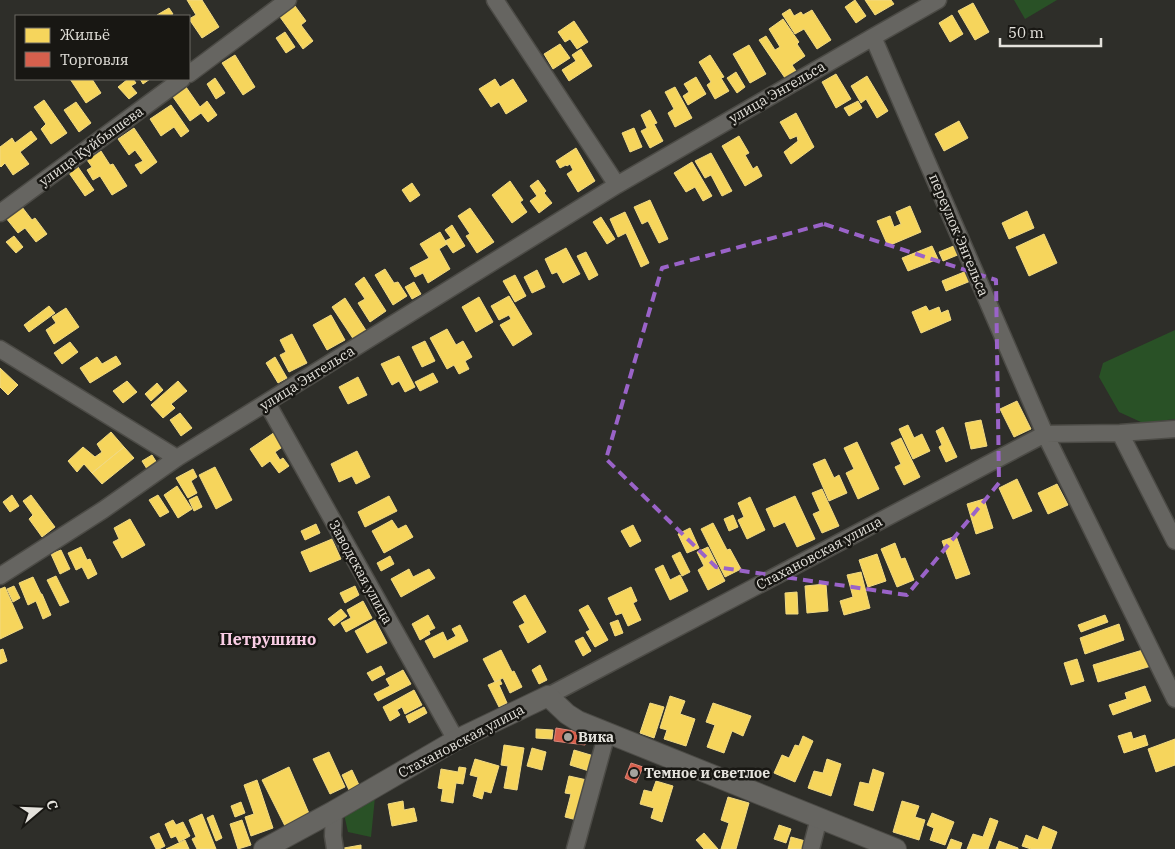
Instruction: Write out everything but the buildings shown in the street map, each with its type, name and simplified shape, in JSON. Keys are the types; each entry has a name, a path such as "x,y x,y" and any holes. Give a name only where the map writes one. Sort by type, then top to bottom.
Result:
{"street":[{"path":"190,73 288,0"},
{"path":"495,0 617,186"},
{"name":"улица Энгельса","path":"0,576 104,510 177,458 617,186 938,0"},
{"name":"переулок Энгельса","path":"873,36 1045,434"},
{"name":"улица Куйбышева","path":"0,213 181,80"},
{"path":"0,349 177,458"},
{"name":"Заводская улица","path":"267,403 456,740"},
{"path":"1175,429 1120,433 1045,434 1175,699"},
{"path":"1120,433 1175,541"},
{"name":"Стахановская улица","path":"264,849 334,811 456,740 548,696 1045,434"},
{"path":"548,696 567,714 578,721 896,849"},
{"path":"575,849 607,732"},
{"path":"334,811 333,836 335,849"},
{"path":"811,849 819,818"}],"highlighted area":[{"path":"824,224 996,280 999,483 907,595 716,567 606,459 662,268"}],"green space":[{"path":"1014,0 1057,0 1025,19"},
{"path":"1175,330 1175,419 1143,423 1119,412 1099,377 1103,363"},
{"path":"375,797 371,837 348,832 344,814"}],"place":[{"name":"Вика","path":"568,737"},
{"name":"Темное и светлое","path":"634,773"}],"district":[{"name":"Петрушино","path":"268,639"}]}
